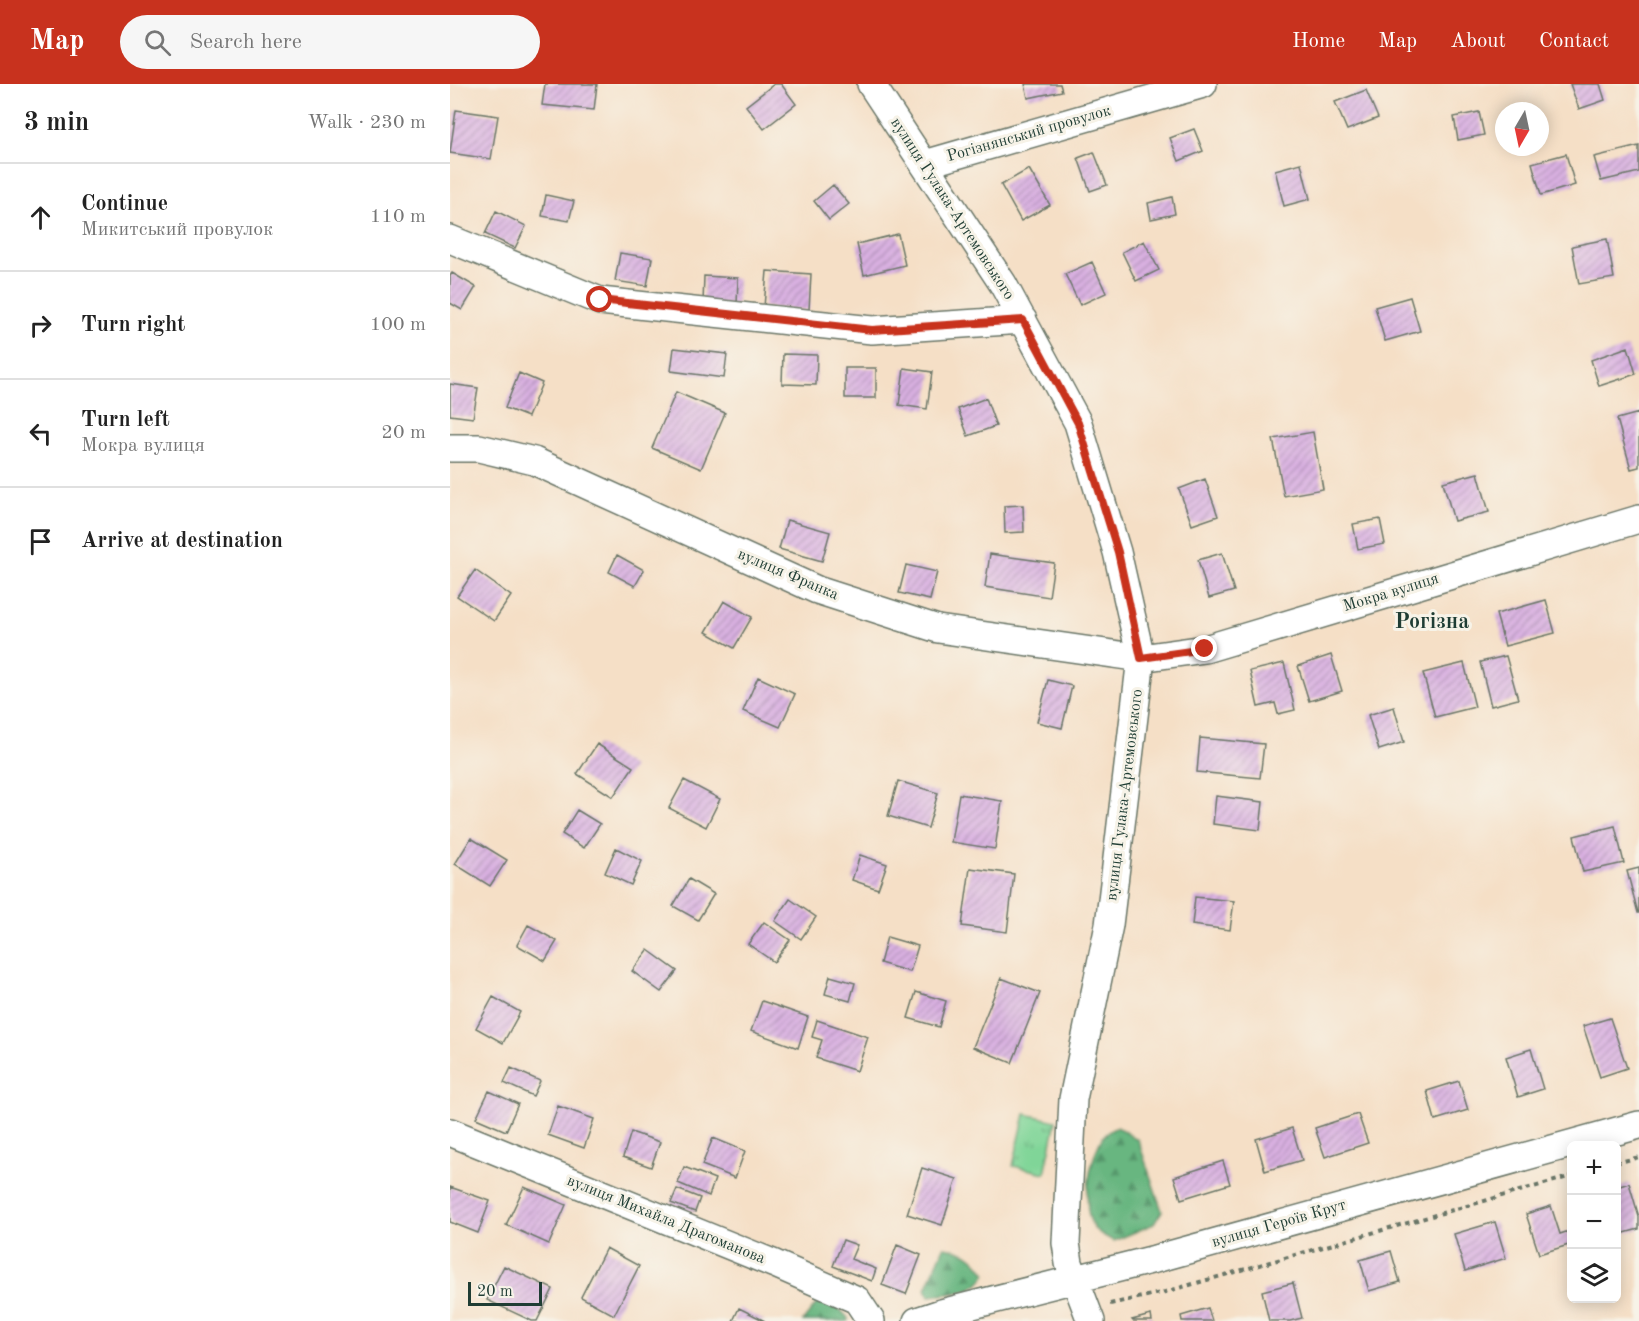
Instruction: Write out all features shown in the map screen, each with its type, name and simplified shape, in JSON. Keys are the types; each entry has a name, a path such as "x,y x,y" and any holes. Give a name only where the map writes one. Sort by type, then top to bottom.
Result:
{"street":[{"name":"вулиця Гулака-Артемовського","path":"871,84 1003,284 1078,423 1118,552 1141,658 1109,925 1073,1099 1066,1243 1069,1263 1088,1314"},
{"name":"Рогізнянський провулок","path":"925,164 1203,84"},
{"path":"450,239 600,300 872,330 1023,320"},
{"name":"вулиця Франка","path":"450,448 479,448 534,461 817,590 938,629 1141,658"},
{"name":"Мокра вулиця","path":"1141,658 1205,649 1639,519"},
{"name":"вулиця Героїв Крут","path":"917,1321 941,1312 1155,1259 1639,1125"},
{"name":"вулиця Михайла Драгоманова","path":"450,1132 775,1264 857,1300 871,1321"}],"path":[{"path":"1621,1162 1639,1157"},
{"path":"1088,1314 1115,1303 1165,1292 1567,1177"}],"green space":[{"path":"1025,1114 1056,1121 1045,1173 1013,1166"},
{"path":"1117,1127 1138,1140 1162,1211 1154,1224 1114,1241 1095,1229 1090,1221 1087,1198 1096,1151 1103,1137"},
{"path":"944,1247 968,1255 986,1274 975,1286 961,1292 929,1296 926,1289"},
{"path":"818,1302 833,1302 848,1318 848,1321 803,1321"}],"building":[{"path":"545,84 597,84 594,110 542,105"},
{"path":"774,84 781,84 796,104 764,129 746,106"},
{"path":"1025,84 1060,84 1062,91 1028,98"},
{"path":"1570,84 1600,84 1605,100 1579,109"},
{"path":"1366,90 1378,118 1347,130 1335,102"},
{"path":"456,110 498,116 491,159 450,153"},
{"path":"1479,112 1484,135 1458,140 1454,117"},
{"path":"1194,129 1203,151 1179,161 1170,138"},
{"path":"1639,146 1639,172 1601,181 1594,157"},
{"path":"1094,152 1107,185 1090,191 1078,158"},
{"path":"1566,154 1575,185 1541,195 1532,163"},
{"path":"1301,163 1310,199 1284,206 1275,170"},
{"path":"1029,169 1050,205 1021,221 1001,185"},
{"path":"833,185 849,204 829,220 814,201"},
{"path":"546,195 574,201 569,221 542,216"},
{"path":"1172,197 1175,214 1151,219 1148,203"},
{"path":"496,211 526,226 515,248 485,234"},
{"path":"898,234 905,265 864,275 857,244"},
{"path":"1607,239 1614,278 1579,284 1572,246"},
{"path":"1144,241 1159,270 1136,281 1122,252"},
{"path":"620,253 652,258 647,286 615,281"},
{"path":"1092,262 1106,293 1080,305 1065,274"},
{"path":"767,271 811,274 809,310 764,307"},
{"path":"452,273 476,287 462,310 450,303"},
{"path":"704,276 738,278 737,305 703,303"},
{"path":"1410,297 1420,331 1385,341 1375,307"},
{"path":"1628,347 1636,374 1599,386 1591,360"},
{"path":"674,348 727,354 724,378 671,371"},
{"path":"783,354 817,355 816,385 782,384"},
{"path":"845,368 876,368 876,398 845,398"},
{"path":"904,368 932,372 927,409 899,405"},
{"path":"519,373 542,383 528,417 505,408"},
{"path":"450,384 478,388 473,418 450,415"},
{"path":"676,392 725,413 701,469 652,448"},
{"path":"986,398 996,426 968,436 958,409"},
{"path":"1639,413 1639,467 1631,469 1617,419"},
{"path":"1313,432 1323,489 1284,496 1273,439"},
{"path":"1478,473 1489,512 1454,521 1443,482"},
{"path":"1205,479 1218,516 1192,525 1179,489"},
{"path":"1023,505 1024,532 1005,533 1004,506"},
{"path":"1380,519 1385,544 1358,549 1353,524"},
{"path":"787,520 830,532 822,561 779,549"},
{"path":"1222,553 1234,591 1209,598 1198,560"},
{"path":"990,554 1054,563 1049,597 985,587"},
{"path":"617,555 644,570 635,586 609,572"},
{"path":"906,565 937,572 930,600 899,593"},
{"path":"475,570 511,596 494,621 457,596"},
{"path":"1546,600 1555,633 1505,646 1496,614"},
{"path":"724,601 752,617 734,648 706,632"},
{"path":"1331,655 1342,691 1309,701 1298,666"},
{"path":"1506,656 1518,699 1491,706 1480,662"},
{"path":"1284,663 1295,710 1278,714 1275,703 1258,707 1250,671"},
{"path":"1464,663 1475,707 1435,717 1423,673"},
{"path":"758,677 795,694 780,727 743,711"},
{"path":"1048,680 1072,686 1062,728 1037,722"},
{"path":"1394,707 1404,742 1379,750 1368,715"},
{"path":"1200,738 1264,744 1260,778 1197,772"},
{"path":"597,744 633,767 613,797 577,774"},
{"path":"684,780 720,799 706,827 669,808"},
{"path":"898,781 938,793 928,828 888,816"},
{"path":"959,794 1002,801 995,849 951,842"},
{"path":"1216,796 1263,802 1260,830 1213,824"},
{"path":"577,810 600,824 584,848 562,834"},
{"path":"1615,826 1624,863 1583,872 1574,836"},
{"path":"471,838 507,860 490,886 455,864"},
{"path":"616,848 642,861 631,885 605,873"},
{"path":"860,855 887,864 878,889 852,880"},
{"path":"970,868 1014,874 1007,932 962,926"},
{"path":"1639,868 1639,913 1638,913 1627,871"},
{"path":"689,879 714,894 698,920 673,906"},
{"path":"1195,897 1234,901 1230,930 1192,925"},
{"path":"790,899 816,917 801,939 775,921"},
{"path":"764,922 790,940 774,962 748,944"},
{"path":"528,925 557,941 545,961 517,945"},
{"path":"887,937 918,946 910,972 880,963"},
{"path":"648,950 677,971 661,992 632,971"},
{"path":"830,976 855,983 850,1001 825,994"},
{"path":"1001,978 1040,993 1012,1063 973,1047"},
{"path":"916,992 946,1001 939,1027 908,1018"},
{"path":"493,997 520,1012 503,1043 476,1028"},
{"path":"762,1001 808,1017 798,1048 751,1031"},
{"path":"1610,1018 1627,1068 1600,1077 1583,1026"},
{"path":"817,1020 868,1037 857,1071 816,1058 822,1040 812,1037"},
{"path":"1531,1049 1543,1089 1518,1097 1506,1057"},
{"path":"511,1068 540,1081 533,1096 504,1083"},
{"path":"1459,1081 1468,1110 1435,1120 1427,1091"},
{"path":"489,1091 518,1104 506,1131 476,1118"},
{"path":"558,1106 594,1119 584,1148 548,1135"},
{"path":"1358,1114 1368,1143 1325,1157 1315,1128"},
{"path":"1292,1128 1302,1160 1265,1171 1256,1139"},
{"path":"631,1132 660,1142 651,1167 623,1157"},
{"path":"713,1138 745,1151 735,1178 702,1165"},
{"path":"1223,1161 1230,1184 1181,1199 1174,1177"},
{"path":"684,1167 715,1179 709,1196 678,1183"},
{"path":"922,1168 957,1179 942,1225 907,1214"},
{"path":"1629,1183 1639,1217 1639,1229 1621,1234 1621,1195 1621,1186"},
{"path":"450,1187 490,1201 478,1233 450,1222"},
{"path":"524,1187 566,1205 549,1244 506,1225"},
{"path":"677,1189 700,1198 695,1212 671,1203"},
{"path":"1551,1206 1560,1234 1567,1232 1567,1246 1539,1254 1526,1214"},
{"path":"1495,1222 1506,1258 1465,1271 1454,1234"},
{"path":"843,1240 857,1245 851,1259 876,1269 872,1281 833,1266"},
{"path":"897,1245 921,1255 906,1294 882,1285"},
{"path":"606,1248 639,1266 614,1315 581,1297"},
{"path":"1391,1251 1400,1282 1369,1291 1360,1260"},
{"path":"504,1266 553,1289 537,1321 532,1321 487,1300"},
{"path":"1293,1283 1302,1318 1290,1321 1269,1321 1262,1291"},
{"path":"739,1308 765,1321 733,1321"},
{"path":"1208,1308 1212,1321 1182,1321 1181,1316"},
{"path":"1151,1315 1152,1321 1132,1320"}],"district":[{"name":"Рогізна","path":"1432,622"}],"route":[{"path":"600,300 872,330 1023,320 1078,423 1118,552 1141,658 1205,649"}]}
